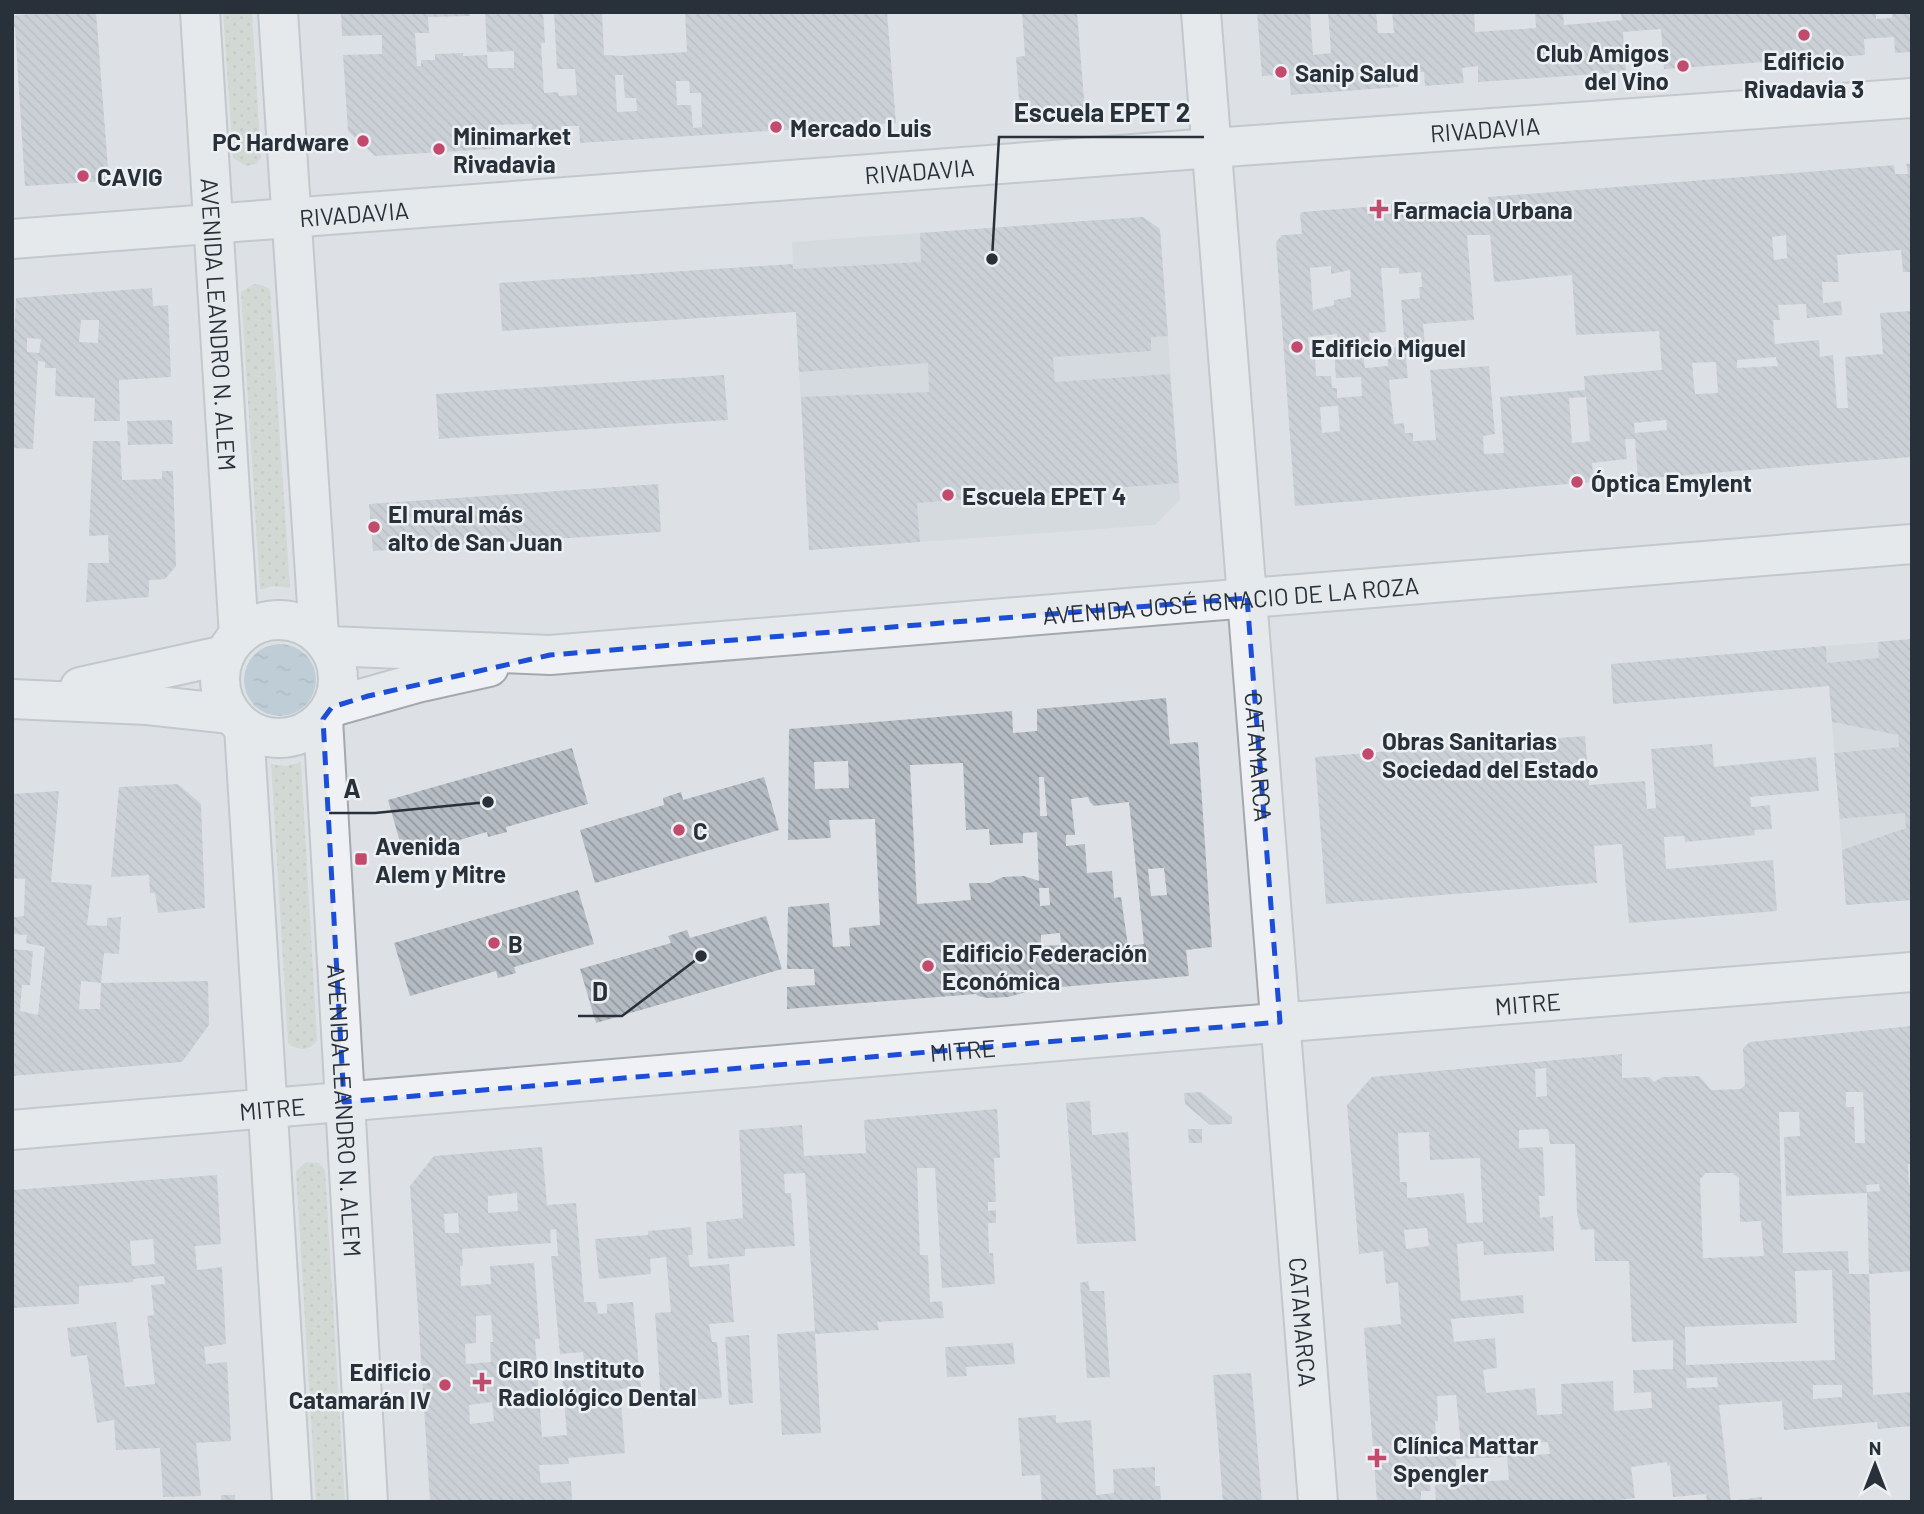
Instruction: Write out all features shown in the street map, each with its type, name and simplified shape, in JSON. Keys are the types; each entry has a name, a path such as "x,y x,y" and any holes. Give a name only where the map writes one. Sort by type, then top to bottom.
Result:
{"street":[{"name":"AVENIDA LEANDRO N. ALEM","path":"200,12 213,224 232,646"},
{"path":"278,12 323,640"},
{"name":"CATAMARCA","path":"1201,12 1318,1502"},
{"name":"RIVADAVIA","path":"12,239 1912,98"},
{"name":"AVENIDA JOSÉ IGNACIO DE LA ROZA","path":"327,713 417,684 550,655 1912,544"},
{"path":"270,621 287,621 304,625 323,640 335,660 337,691 327,713 310,730 276,739 259,735 237,720 223,700 220,670 232,646 253,626 270,621"},
{"name":"AVENIDA JOSÉ IGNACIO DE LA ROZA","path":"323,640 550,655"},
{"path":"12,699 138,676 232,646"},
{"path":"12,699 147,705 237,720"},
{"name":"AVENIDA LEANDRO N. ALEM","path":"327,713 344,1102 368,1502"},
{"path":"237,720 268,1108 292,1502"},
{"name":"MITRE","path":"12,1130 1280,1022 1912,972"}],"highlighted area":[{"path":"1247,598 1280,1022 344,1102 323,719 332,707 368,696 550,655"}],"shaded area":[{"path":"1143,217 1160,229 1180,500 1155,525 809,550 792,242"},
{"path":"1912,639 1912,900 1846,905 1826,646"}],"green space":[{"path":"223,12 252,12 261,158 256,164 246,166 233,158"},
{"path":"254,284 270,289 290,588 273,586 260,590 241,292"},
{"path":"301,762 317,1040 311,1047 304,1049 288,1043 271,764 286,766"},
{"path":"306,1162 319,1163 325,1170 345,1502 316,1502 296,1171"}],"water":[{"path":"280,644 300,650 310,660 316,680 310,700 300,710 280,716 260,710 250,700 244,680 250,660 260,650"}],"building":[{"path":"46,12 96,12 109,181 25,186 15,27 12,27 12,16"},
{"path":"341,12 470,12 470,16 428,17 429,33 415,33 417,66 421,66 421,60 435,60 435,54 463,53 463,56 487,55 488,68 514,68 514,51 487,52 485,12 543,12 545,43 541,43 544,93 558,92 559,96 577,95 575,69 557,69 554,12 602,12 604,55 622,56 687,52 685,12 887,12 896,123 580,143 579,126 561,126 561,144 533,146 532,124 492,125 493,149 375,156 348,131 343,55 382,54 382,35 342,36","holes":["615,75 623,75 625,98 636,98 637,111 617,112","676,81 689,81 690,93 701,93 702,127 693,128 691,105 677,105"]},
{"path":"1022,12 1077,12 1085,111 1020,115 1016,57 1025,56"},
{"path":"1257,12 1310,12 1313,55 1331,53 1328,12 1376,12 1378,33 1394,33 1392,12 1474,12 1475,32 1536,28 1535,12 1563,12 1564,25 1622,20 1621,12 1876,12 1876,19 1892,18 1892,12 1912,12 1912,52 1895,53 1894,37 1864,39 1865,55 1664,69 1661,29 1623,32 1626,72 1478,82 1478,66 1462,68 1464,83 1425,86 1424,72 1411,73 1410,66 1396,69 1398,87 1291,95 1289,74 1262,76"},
{"path":"1912,163 1912,272 1903,272 1901,250 1837,255 1839,282 1822,282 1823,303 1841,301 1842,315 1807,318 1806,304 1778,305 1780,320 1773,320 1775,344 1819,340 1820,357 1833,355 1837,408 1848,408 1845,357 1883,354 1880,313 1912,311 1912,457 1638,479 1635,439 1625,439 1627,459 1592,463 1594,482 1295,506 1276,242 1282,235 1302,234 1302,212 1428,202 1429,215 1489,211 1488,197 1894,165 1895,174 1908,174 1906,164","holes":["1467,235 1490,235 1494,282 1572,275 1576,335 1659,331 1662,370 1584,376 1585,390 1500,397 1504,453 1484,454 1483,436 1495,434 1489,366 1430,370 1436,440 1413,441 1413,433 1405,433 1404,423 1394,424 1389,380 1408,378 1405,347 1425,345 1423,324 1474,320","1786,235 1787,258 1774,260 1772,237","1331,266 1331,274 1350,270 1351,297 1334,300 1334,305 1313,310 1310,268","1381,268 1399,268 1399,274 1421,272 1420,298 1401,300 1405,347 1387,348 1388,366 1365,368 1362,350 1370,350 1369,333 1386,332","1337,334 1339,353 1334,353 1336,378 1361,377 1362,396 1337,398 1337,388 1332,388 1331,376 1316,376 1315,357 1310,357 1308,337","1776,357 1778,366 1737,368 1737,360","1716,362 1718,393 1695,394 1692,363","1586,397 1590,441 1572,443 1569,398","1338,406 1340,431 1322,433 1320,407","1666,420 1667,430 1635,433 1634,423"]},
{"path":"1143,217 1160,229 1168,336 1151,337 1151,351 1053,357 1055,382 1170,374 1179,483 917,503 920,542 809,550 801,397 929,392 928,363 799,372 796,312 502,331 499,283 793,264 793,269 921,262 920,233"},
{"path":"152,288 153,306 168,305 171,377 119,380 120,421 94,421 95,398 55,396 56,368 45,368 45,362 38,361 33,449 12,448 16,298","holes":["81,320 99,320 98,343 79,342","27,338 41,339 39,353 27,352"]},
{"path":"724,375 728,420 439,439 436,394"},
{"path":"172,420 173,444 128,445 127,421"},
{"path":"93,441 120,441 122,480 162,479 162,471 173,471 176,566 165,579 149,580 149,597 86,602 88,563 109,563 108,535 89,536"},
{"path":"658,484 661,532 373,551 369,504"},
{"path":"1912,639 1912,900 1846,905 1842,850 1906,828 1905,813 1840,819 1834,753 1899,747 1898,735 1832,722 1829,686 1613,704 1611,664 1826,646 1827,663 1879,658 1878,642"},
{"path":"1166,698 1170,744 1198,742 1212,947 1186,950 1189,976 1038,989 1008,997 988,998 976,994 787,1009 787,987 815,985 814,969 787,969 788,907 829,903 833,947 850,946 849,928 880,925 875,819 829,820 831,838 788,840 789,729 1012,711 1013,733 1037,731 1037,709","holes":["848,761 849,788 815,789 814,762","963,763 966,830 989,829 990,845 1023,843 1023,833 1037,832 1039,881 1024,876 1003,877 990,883 969,883 971,900 917,904 910,765","1039,777 1044,777 1047,816 1040,816","1088,797 1094,806 1129,802 1144,944 1128,946 1121,897 1114,898 1112,871 1087,873 1085,844 1066,846 1066,835 1075,835 1071,799","1164,868 1167,895 1151,896 1148,869","1039,888 1049,888 1050,905 1040,906","1060,933 1061,945 1041,946 1041,935"]},
{"path":"1585,736 1589,785 1645,781 1647,809 1656,808 1651,749 1712,744 1714,767 1816,757 1819,791 1750,797 1751,807 1770,805 1772,829 1754,830 1755,835 1685,842 1684,836 1664,837 1666,869 1773,860 1777,911 1629,923 1622,844 1594,846 1597,883 1326,904 1315,757"},
{"path":"572,748 588,804 506,827 507,832 488,837 487,832 404,856 388,800"},
{"name":"C","path":"764,777 779,830 595,883 580,830 664,805 663,798 681,792 683,800"},
{"path":"178,784 201,804 205,908 158,913 155,893 150,893 149,875 111,877 119,787"},
{"path":"59,791 51,882 92,885 87,925 107,926 107,918 121,917 119,954 104,953 101,983 208,981 209,1025 182,1062 12,1076 12,949 33,951 30,985 22,985 20,1011 38,1015 45,947 26,943 27,935 12,934 14,917 24,916 25,879 12,878 12,794","holes":["81,981 101,983 100,1009 79,1009"]},
{"name":"B","path":"578,890 594,944 514,967 516,973 498,978 496,971 410,996 394,943"},
{"path":"766,916 782,969 596,1023 580,969 671,943 668,936 687,930 690,938"},
{"path":"1912,1026 1912,1164 1908,1164 1909,1185 1912,1185 1912,1271 1869,1274 1873,1395 1912,1392 1912,1426 1878,1429 1877,1422 1784,1430 1782,1401 1719,1405 1731,1502 1707,1502 1706,1494 1673,1497 1670,1465 1667,1466 1667,1462 1631,1467 1635,1498 1606,1502 1436,1502 1435,1484 1509,1480 1507,1457 1456,1459 1456,1477 1429,1478 1431,1491 1421,1491 1421,1502 1377,1502 1364,1328 1401,1324 1398,1282 1386,1284 1383,1251 1359,1254 1347,1105 1372,1077 1622,1054 1622,1078 1649,1077 1654,1082 1662,1077 1699,1076 1711,1090 1741,1089 1745,1085 1743,1048 1750,1042","holes":["1546,1068 1547,1096 1536,1097 1535,1069","1846,1092 1863,1092 1865,1143 1855,1143 1854,1107 1846,1107","1779,1112 1799,1112 1800,1136 1784,1137 1786,1196 1867,1193 1869,1274 1849,1274 1848,1251 1783,1253","1548,1129 1550,1144 1575,1144 1577,1214 1581,1230 1594,1229 1595,1261 1629,1261 1632,1342 1673,1340 1673,1369 1633,1370 1634,1393 1651,1392 1652,1408 1614,1411 1613,1381 1561,1384 1562,1414 1537,1415 1535,1388 1486,1393 1483,1370 1497,1368 1495,1338 1454,1342 1451,1319 1524,1313 1523,1295 1461,1301 1457,1244 1483,1241 1484,1255 1554,1251 1553,1216 1540,1218 1539,1196 1545,1196 1543,1147 1519,1148 1519,1130","1429,1132 1430,1160 1480,1158 1483,1222 1467,1223 1464,1193 1407,1198 1407,1182 1400,1182 1398,1133","1706,1173 1732,1173 1739,1178 1740,1222 1761,1221 1764,1256 1703,1258 1700,1179","1879,1184 1880,1191 1867,1192 1866,1185","1427,1228 1429,1246 1406,1249 1404,1230","1832,1270 1835,1360 1686,1365 1685,1327 1797,1323 1795,1271","1717,1377 1718,1387 1687,1388 1686,1378","1813,1385 1842,1385 1842,1397 1813,1399","1456,1395 1461,1446 1437,1448 1435,1421 1438,1421 1437,1396","1548,1442 1550,1454 1536,1455 1535,1443"]},
{"path":"1201,1092 1232,1117 1232,1124 1210,1125 1185,1104 1184,1093"},
{"path":"1090,1101 1092,1135 1128,1132 1136,1241 1077,1244 1066,1103"},
{"path":"997,1109 1000,1158 994,1158 996,1202 988,1202 988,1211 996,1210 996,1223 988,1223 989,1253 993,1253 995,1284 942,1288 935,1168 917,1168 920,1255 928,1255 930,1302 942,1301 944,1318 877,1322 879,1330 815,1334 821,1433 782,1435 777,1334 815,1331 805,1173 784,1174 785,1193 791,1193 795,1246 745,1249 745,1256 708,1259 706,1222 743,1218 739,1130 802,1125 804,1156 866,1153 864,1120"},
{"path":"1188,1129 1202,1129 1202,1143 1189,1143"},
{"path":"542,1147 547,1205 576,1203 584,1302 596,1302 598,1314 607,1313 607,1304 633,1302 641,1387 620,1389 625,1453 568,1458 569,1464 539,1465 541,1483 571,1481 572,1502 430,1502 410,1186 434,1156","holes":["517,1193 518,1211 488,1213 488,1196","458,1213 459,1233 445,1233 444,1214","556,1229 558,1256 551,1256 560,1354 583,1352 585,1372 562,1374 567,1435 542,1437 535,1339 540,1339 534,1263 490,1266 491,1284 461,1286 460,1266 463,1266 462,1249 551,1243 550,1230","491,1315 491,1362 466,1364 465,1344 476,1343 476,1316","492,1402 494,1421 470,1424 469,1405"]},
{"path":"217,1175 221,1244 195,1246 197,1270 222,1267 226,1344 204,1347 206,1364 227,1362 231,1441 196,1443 201,1496 163,1497 160,1448 116,1450 114,1420 97,1423 87,1355 71,1357 67,1328 116,1322 125,1387 155,1384 147,1316 154,1315 151,1285 165,1284 164,1276 133,1279 133,1282 79,1286 79,1304 12,1308 12,1190","holes":["153,1239 155,1264 132,1266 130,1241"]},
{"path":"691,1227 693,1255 688,1255 690,1267 729,1264 734,1322 709,1324 712,1342 717,1342 722,1398 661,1402 655,1313 671,1312 666,1257 650,1259 651,1274 599,1279 595,1239 648,1235 648,1231"},
{"path":"1088,1281 1090,1291 1104,1291 1110,1377 1087,1378 1080,1283"},
{"path":"749,1335 753,1403 729,1405 725,1337"},
{"path":"1013,1343 1015,1364 966,1367 967,1376 947,1377 945,1347"},
{"path":"1251,1373 1262,1502 1223,1502 1213,1375"},
{"path":"1056,1415 1056,1423 1091,1420 1096,1495 1114,1493 1113,1469 1155,1467 1155,1486 1160,1486 1161,1502 1042,1502 1040,1475 1022,1476 1018,1418"},
{"path":"221,1495 235,1495 235,1502 221,1502"},
{"path":"1762,1497 1762,1502 1736,1502 1736,1500"}],"place":[{"name":"Edificio Rivadavia 3","path":"1804,35"},
{"name":"Club Amigos del Vino","path":"1683,66"},
{"name":"Sanip Salud","path":"1281,72"},
{"name":"Mercado Luis","path":"776,127"},
{"name":"PC Hardware","path":"363,141"},
{"name":"Minimarket Rivadavia","path":"439,149"},
{"name":"CAVIG","path":"83,176"},
{"name":"Farmacia Urbana","path":"1379,209"},
{"name":"Escuela EPET 2","path":"992,259"},
{"name":"Edificio Miguel","path":"1297,347"},
{"name":"Óptica Emylent","path":"1577,482"},
{"name":"Escuela EPET 4","path":"948,495"},
{"name":"El mural más alto de San Juan","path":"374,527"},
{"name":"Obras Sanitarias Sociedad del Estado","path":"1368,754"},
{"name":"A","path":"488,802"},
{"name":"C","path":"679,830"},
{"name":"Avenida Alem y Mitre","path":"361,859"},
{"name":"B","path":"494,943"},
{"name":"D","path":"701,956"},
{"name":"Edificio Federación Económica","path":"928,966"},
{"name":"CIRO Instituto Radiológico Dental","path":"482,1382"},
{"name":"Edificio Catamarán IV","path":"445,1385"},
{"name":"Clínica Mattar Spengler","path":"1377,1458"}]}
